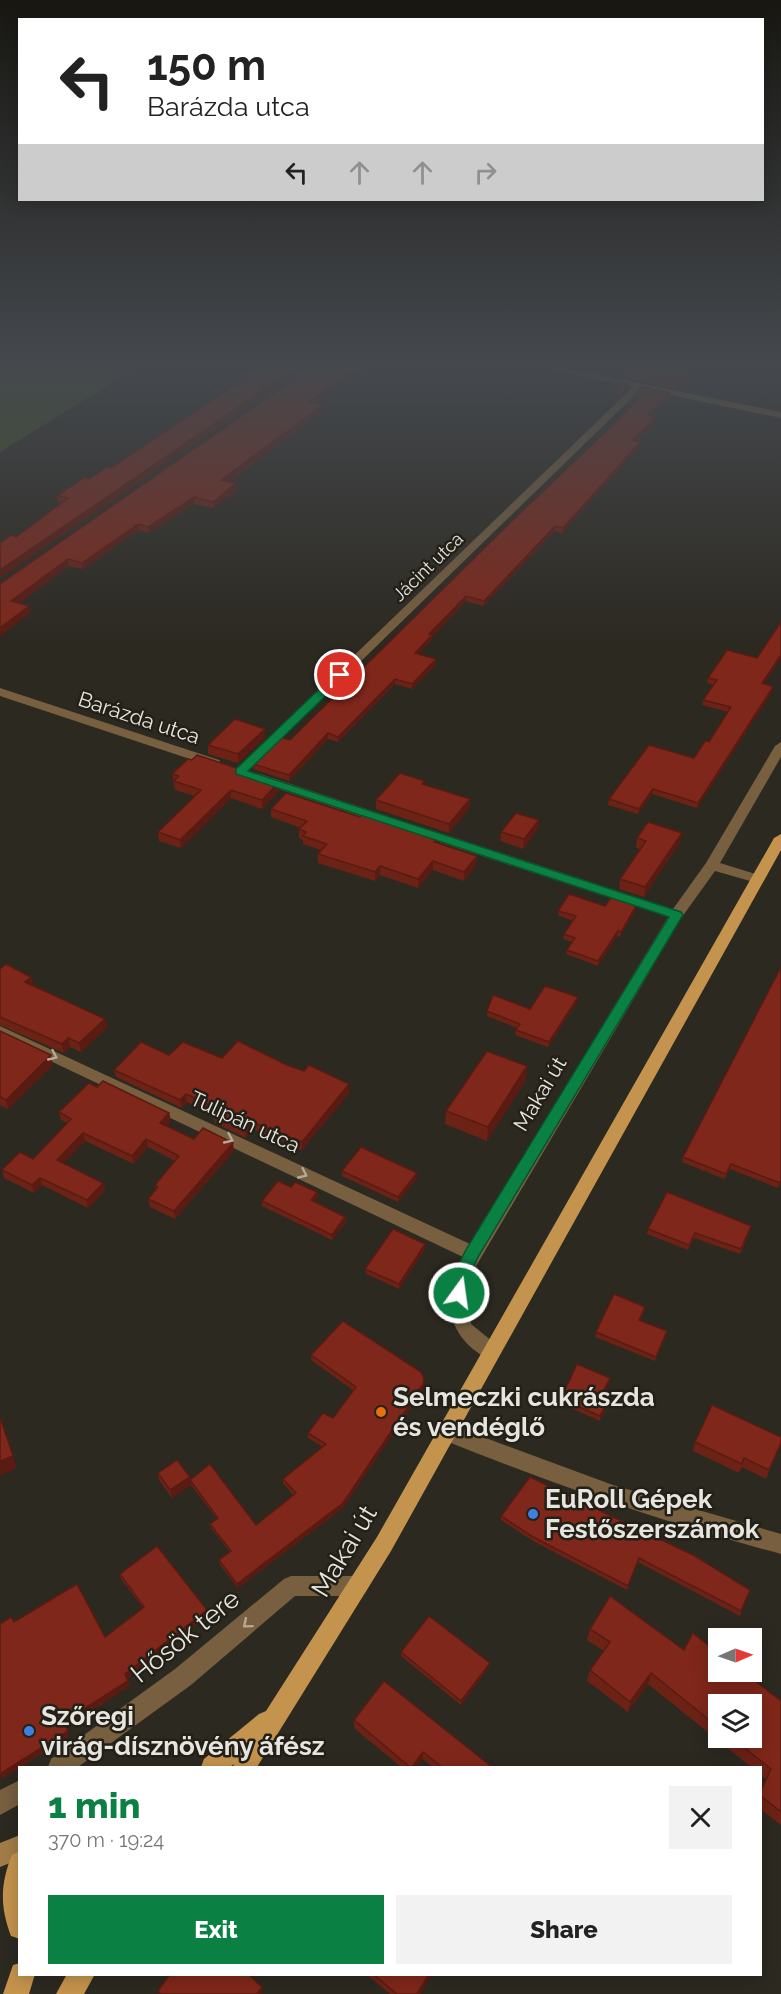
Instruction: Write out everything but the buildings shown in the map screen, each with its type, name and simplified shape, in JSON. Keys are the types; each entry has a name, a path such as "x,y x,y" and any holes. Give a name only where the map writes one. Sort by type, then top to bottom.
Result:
{"main road":[{"name":"Makai út","path":"245,1766 358,1586 448,1433 491,1352 781,838"},
{"name":"Makai út","path":"213,1766 276,1714"},
{"path":"0,1855 18,1848"},
{"path":"11,1919 12,1891 18,1870"},
{"path":"16,1994 21,1976"},
{"path":"69,1994 81,1976"}],"street":[{"name":"Jácint utca","path":"240,772 567,456"},
{"name":"Barázda utca","path":"0,692 676,915"},
{"name":"Makai út","path":"491,1352 465,1330 460,1315 459,1293 463,1272 472,1253 676,915 712,865 781,746"},
{"path":"712,865 758,879"},
{"name":"Tulipán utca","path":"0,1031 472,1253"},
{"path":"448,1433 497,1453 624,1497 781,1544"},
{"name":"Hősök tere","path":"60,1766 183,1677 291,1586 358,1586"},
{"path":"0,1803 18,1792"}],"place":[{"name":"Selmeczki cukrászda és vendéglő","path":"381,1412"},
{"name":"EuRoll Gépek Festőszerszámok","path":"533,1514"},
{"name":"Szőregi virág-dísznövény áfész","path":"29,1731"}],"route":[{"path":"340,675 240,772 676,915 472,1253 463,1272 459,1293"}]}
